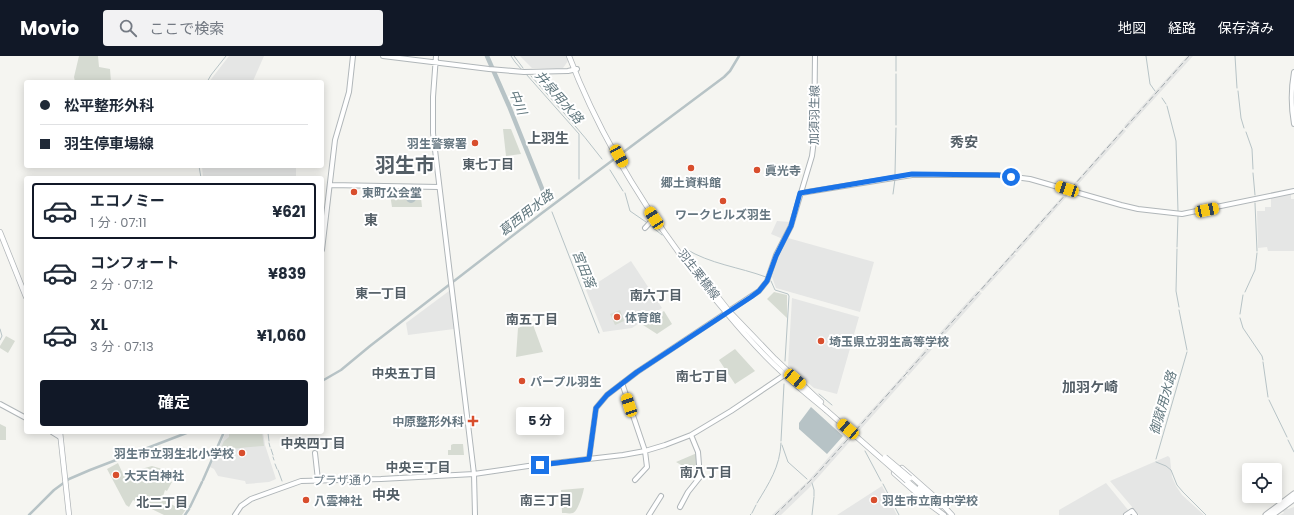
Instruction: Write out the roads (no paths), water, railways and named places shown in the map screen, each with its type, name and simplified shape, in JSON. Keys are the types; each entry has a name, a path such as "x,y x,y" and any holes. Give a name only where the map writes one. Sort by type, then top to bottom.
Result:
{"highway":[{"path":"1266,515 1294,494"},
{"path":"1272,515 1294,499"}],"main road":[{"name":"羽生栗橋線","path":"569,56 576,69"},
{"name":"羽生栗橋線","path":"572,56 590,106 633,186 728,312 787,374 951,515"},
{"path":"0,232 24,292"},
{"path":"60,434 69,515"},
{"path":"902,468 937,499 951,515"},
{"path":"894,474 945,515"},
{"name":"羽生栗橋線","path":"908,479 945,515"}],"street":[{"path":"324,234 335,140 350,86 353,56"},
{"path":"383,56 489,69 538,72 568,71 576,69"},
{"path":"436,56 433,122 439,187 474,474 475,515"},
{"name":"加須羽生線","path":"589,459 596,408 607,395 622,383 759,291 767,281 776,256 791,226 814,147 815,56"},
{"path":"1294,72 1292,83 1292,102 1294,124"},
{"path":"800,193 912,174 998,175 1030,179 1138,209 1182,214 1294,191"},
{"path":"330,185 439,187"},
{"path":"645,228 655,217"},
{"name":"プラザ通り","path":"235,515 241,506 251,499 300,481 381,479 474,474 645,451 691,435 787,374"},
{"path":"622,383 645,451 647,467 635,480"},
{"path":"0,404 24,417"},
{"path":"680,507 688,492 700,477 698,452 691,435"},
{"path":"315,453 318,480"},
{"path":"649,515 661,496"},
{"path":"1126,515 1132,511 1135,515"}],"waterway":[{"path":"208,80 226,56"},
{"name":"中川","path":"487,56 509,106 547,201"},
{"name":"井泉用水路","path":"511,56 522,70"},
{"name":"井泉用水路","path":"514,56 523,68"},
{"name":"葛西用水路","path":"324,380 341,370 542,213 724,77 730,71 739,56"},
{"path":"896,56 896,71"},
{"name":"御獄用水路","path":"1146,56 1150,84 1155,91"},
{"path":"1235,56 1237,88"},
{"name":"井泉用水路","path":"526,74 579,134 579,179"},
{"path":"896,74 896,125"},
{"name":"井泉用水路","path":"531,76 602,159"},
{"path":"1238,91 1241,118 1244,128"},
{"name":"御獄用水路","path":"1162,98 1166,104"},
{"name":"御獄用水路","path":"1167,106 1176,141 1178,211"},
{"path":"895,174 896,128"},
{"path":"1246,132 1252,149 1253,169"},
{"path":"199,168 201,176"},
{"path":"610,170 623,191"},
{"path":"1253,173 1255,195"},
{"path":"893,194 895,179"},
{"path":"625,193 630,211 646,222"},
{"path":"1255,203 1257,251"},
{"name":"宮田落","path":"552,212 599,333"},
{"name":"御獄用水路","path":"1177,247 1178,216"},
{"path":"652,227 662,235"},
{"path":"686,249 715,262 766,277"},
{"name":"御獄用水路","path":"1177,249 1176,291 1179,307"},
{"path":"1245,292 1255,270 1257,253"},
{"path":"771,281 775,290 788,294 789,296 785,361"},
{"path":"1240,314 1243,295"},
{"name":"御獄用水路","path":"1179,310 1187,350"},
{"path":"1240,318 1243,328 1262,356 1263,360"},
{"path":"0,329 2,336 0,340"},
{"name":"御獄用水路","path":"1156,459 1187,352"},
{"path":"1263,362 1268,397"},
{"path":"781,441 784,384"},
{"path":"819,394 832,405"},
{"path":"1269,400 1287,437"},
{"name":"葛西用水路","path":"29,515 54,490 69,479 184,434"},
{"path":"203,480 223,434"},
{"path":"268,434 269,441"},
{"path":"1288,440 1294,452"},
{"path":"269,443 270,447"},
{"path":"757,503 770,482 779,460 781,443"},
{"path":"782,445 788,462 807,479"},
{"path":"271,449 273,455"},
{"path":"865,451 881,481"},
{"name":"御獄用水路","path":"1156,462 1171,470 1177,485 1206,515"},
{"path":"275,464 277,469"},
{"path":"278,470 282,481"},
{"path":"190,507 202,482"},
{"path":"812,483 814,496"},
{"path":"883,484 899,515"},
{"path":"812,515 814,497"},
{"path":"752,513 756,505"},
{"path":"185,515 189,509"}],"railway":[{"path":"775,515 815,476 1189,56"}],"place":[{"name":"羽生警察署","path":"475,143"},
{"name":"郷土資料館","path":"691,168"},
{"name":"眞光寺","path":"757,170"},
{"name":"東町公会堂","path":"354,192"},
{"name":"ワークヒルズ羽生","path":"723,201"},
{"name":"体育館","path":"617,317"},
{"name":"埼玉県立羽生高等学校","path":"821,341"},
{"name":"パープル羽生","path":"522,381"},
{"name":"中原整形外科","path":"473,421"},
{"name":"羽生市立羽生北小学校","path":"242,453"},
{"name":"大天白神社","path":"116,475"},
{"name":"八雲神社","path":"306,500"},
{"name":"羽生市立南中学校","path":"874,500"}],"district":[{"name":"上羽生","path":"548,138"},
{"name":"秀安","path":"964,142"},
{"name":"東七丁目","path":"488,164"},
{"name":"羽生市","path":"405,165"},
{"name":"東","path":"371,220"},
{"name":"東一丁目","path":"381,293"},
{"name":"南六丁目","path":"656,295"},
{"name":"南五丁目","path":"532,319"},
{"name":"中央五丁目","path":"404,373"},
{"name":"南七丁目","path":"702,376"},
{"name":"加羽ケ崎","path":"1090,387"},
{"name":"中央四丁目","path":"313,443"},
{"name":"中央三丁目","path":"418,467"},
{"name":"南八丁目","path":"706,472"},
{"name":"中央","path":"386,495"},
{"name":"南三丁目","path":"546,500"},
{"name":"北二丁目","path":"162,502"}]}
